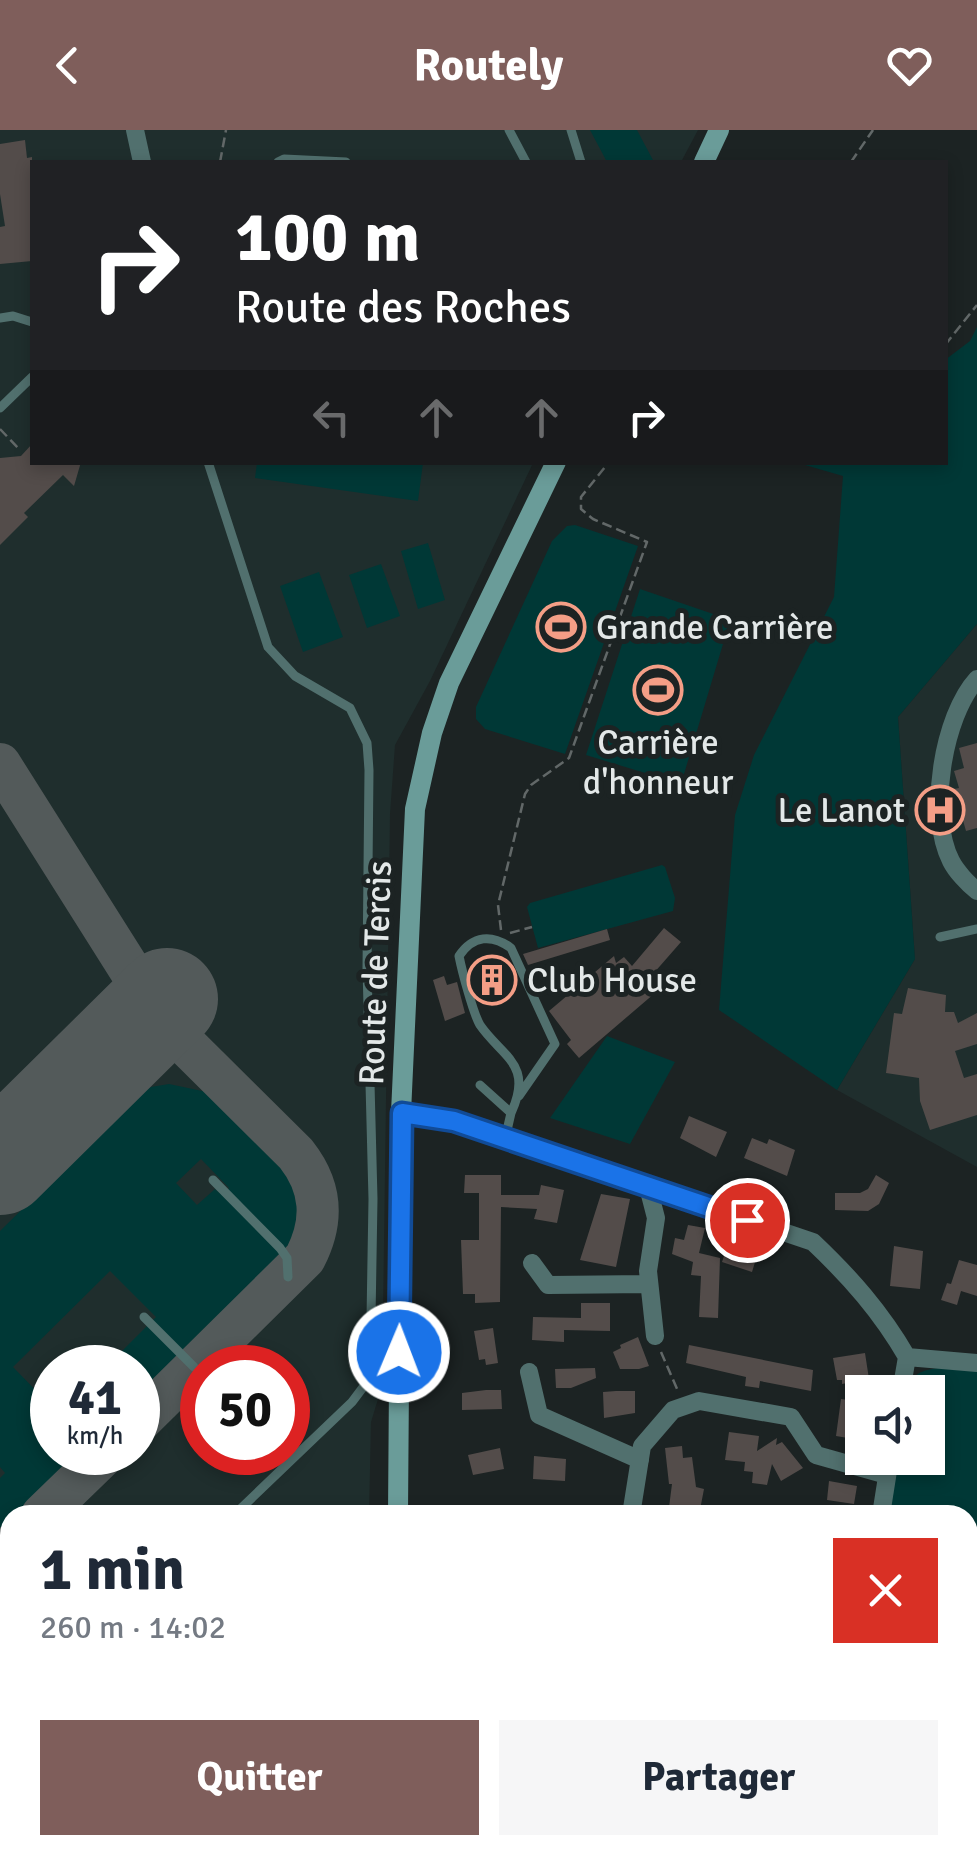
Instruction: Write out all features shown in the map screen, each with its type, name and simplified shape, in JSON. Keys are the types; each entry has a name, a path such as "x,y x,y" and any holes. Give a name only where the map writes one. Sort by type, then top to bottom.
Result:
{"main road":[{"path":"705,160 719,130"},
{"name":"Route de Tercis","path":"398,1505 402,1113 408,911 416,810 432,734 449,683 555,465"}],"street":[{"path":"135,130 142,160"},
{"path":"977,678 964,692 944,747 940,814 950,860 977,891"},
{"path":"402,1113 454,1121 813,1242 856,1282 889,1325 907,1357 904,1375"},
{"path":"648,1186 656,1218 648,1284 654,1336"},
{"path":"532,1263 548,1285 648,1284"},
{"path":"907,1357 977,1363"},
{"path":"529,1372 539,1415 640,1460"},
{"path":"633,1505 642,1446 673,1410 700,1400 791,1417 816,1455 845,1459"},
{"path":"882,1505 887,1475"}],"lane":[{"path":"509,130 525,160"},
{"path":"572,130 580,160"},
{"path":"0,318 13,316 30,321"},
{"path":"0,408 30,379"},
{"path":"209,465 268,648 295,676 350,708 367,742 370,770 370,1378 352,1402 244,1505"},
{"path":"940,937 977,929"},
{"path":"506,1139 519,1096 555,1044 511,948 498,938 480,938 466,946 459,956 480,1025 508,1053 516,1072 519,1096"},
{"path":"480,1085 511,1113"},
{"path":"213,1180 280,1248 286,1258 288,1277"},
{"path":"144,1317 180,1354"}],"path":[{"path":"220,160 226,130"},
{"path":"852,160 872,130"},
{"path":"948,341 977,305"},
{"path":"0,429 20,450"},
{"path":"532,927 502,935 498,918 526,794 532,785 570,758 647,542 593,519 581,508 581,497 607,465"},
{"path":"654,1336 685,1406"},
{"path":"939,1375 943,1360"}],"shaded area":[{"path":"0,130 698,130 682,160 30,160 30,465 532,465 430,681 395,745 390,814 382,1386 371,1422 369,1505 0,1505"},
{"path":"590,130 637,130 653,160 606,160"},
{"path":"977,327 977,624 898,717 915,959 837,1090 719,1010 735,815 754,755 834,597 843,476 805,465 948,465 948,358 970,341"},
{"path":"257,465 423,465 418,501 255,478"},
{"name":"Grande Carrière","path":"575,525 638,546 565,754 485,729 476,719 476,707 552,541 567,526"},
{"path":"428,543 445,600 418,609 401,551"},
{"path":"381,564 400,616 367,628 349,575"},
{"path":"319,572 343,637 303,652 280,586"},
{"name":"Carrière d'honneur","path":"640,589 725,618 729,624 681,784 586,755"},
{"name":"Le Lanot","path":"977,624 977,1167 837,1090 915,959 898,717"},
{"path":"662,865 675,898 673,911 538,948 527,907 530,903"},
{"path":"607,1036 675,1062 630,1144 550,1118"},
{"path":"169,1084 207,1092 286,1168 302,1202 300,1226 281,1259 193,1345 180,1345 180,1357 160,1377 160,1345 128,1345 156,1317 110,1271 35,1345 30,1345 30,1350 13,1367 30,1384 30,1475 58,1475 27,1505 0,1505 0,1478 5,1473 0,1467 0,1231 136,1097 151,1087","holes":["201,1159 229,1188 222,1195 215,1189 197,1205 176,1183"]},
{"path":"938,1368 977,1371 977,1505 891,1505 895,1475 945,1475 945,1375 918,1374"}],"building":[{"path":"25,140 27,158 32,157 30,261 0,264 0,227 5,226 0,194 0,144"},
{"path":"30,446 30,465 80,465 74,486 63,475 24,513 28,517 0,545 0,458 21,456"},
{"path":"977,743 977,828 966,831 954,789 959,788 954,771 964,768 959,748"},
{"path":"664,928 681,942 646,982 655,993 579,1058 549,1011 614,956 616,963 624,957 632,966"},
{"path":"607,929 610,940 528,965 523,954"},
{"name":"Club House","path":"503,965 510,987 478,998 474,973"},
{"path":"444,976 447,985 457,982 465,1013 445,1021 433,980"},
{"path":"908,988 946,995 945,1012 954,1012 958,1023 977,1013 977,1044 955,1051 964,1078 977,1074 977,1115 930,1130 920,1101 919,1078 886,1073 894,1013 902,1014"},
{"path":"689,1116 727,1132 716,1157 680,1138"},
{"path":"752,1138 767,1144 769,1139 795,1150 787,1176 744,1158"},
{"path":"465,1175 501,1175 501,1195 539,1195 541,1185 564,1190 557,1223 534,1219 537,1209 501,1207 500,1302 475,1303 475,1294 463,1294 461,1240 479,1240 479,1193 464,1193"},
{"path":"876,1175 889,1183 879,1204 868,1211 835,1210 835,1193 860,1193 868,1189"},
{"path":"601,1194 630,1199 616,1267 580,1260"},
{"path":"688,1225 705,1228 699,1253 720,1258 718,1318 699,1317 701,1276 691,1275 693,1262 672,1254 675,1238 684,1240"},
{"path":"744,1243 759,1249 752,1272 722,1262 728,1244 742,1248"},
{"path":"894,1246 923,1251 920,1289 890,1286"},
{"path":"959,1260 977,1265 977,1296 961,1291 957,1305 941,1300"},
{"path":"581,1303 610,1303 610,1331 564,1330 564,1342 532,1340 533,1317 581,1318"},
{"path":"493,1328 498,1363 486,1365 485,1359 479,1360 474,1331"},
{"path":"638,1337 649,1366 620,1369 613,1352"},
{"path":"689,1345 813,1370 811,1391 760,1381 759,1388 745,1386 746,1377 686,1363"},
{"path":"865,1353 868,1375 845,1375 842,1384 842,1380 837,1380 833,1358"},
{"path":"595,1368 596,1378 571,1388 556,1388 555,1369"},
{"path":"501,1390 502,1409 462,1410 462,1393"},
{"path":"635,1391 635,1413 604,1418 603,1392"},
{"path":"841,1399 845,1400 845,1438 836,1436"},
{"path":"729,1432 759,1436 757,1451 777,1438 776,1445 782,1442 803,1468 781,1481 772,1464 767,1485 752,1483 753,1472 744,1471 745,1462 725,1460"},
{"path":"682,1446 683,1458 692,1457 696,1487 704,1489 701,1505 669,1505 672,1484 665,1448"},
{"path":"500,1448 504,1469 473,1475 468,1455"},
{"path":"534,1456 566,1459 565,1481 533,1479"},
{"path":"829,1481 857,1486 854,1504 827,1500"}],"taxiway":[{"path":"0,764 130,970"},
{"path":"110,1060 142,1030 167,1026 296,1154 311,1179 317,1204 315,1231 305,1258 160,1401"},
{"path":"52,1505 83,1475"}],"runway":[{"path":"0,1164 167,999"}],"place":[{"name":"Grande Carrière","path":"561,627"},
{"name":"Carrière d'honneur","path":"658,690"},
{"name":"Le Lanot","path":"940,810"},
{"name":"Club House","path":"492,980"}],"route":[{"path":"399,1352 402,1113 454,1121 747,1220"}]}
